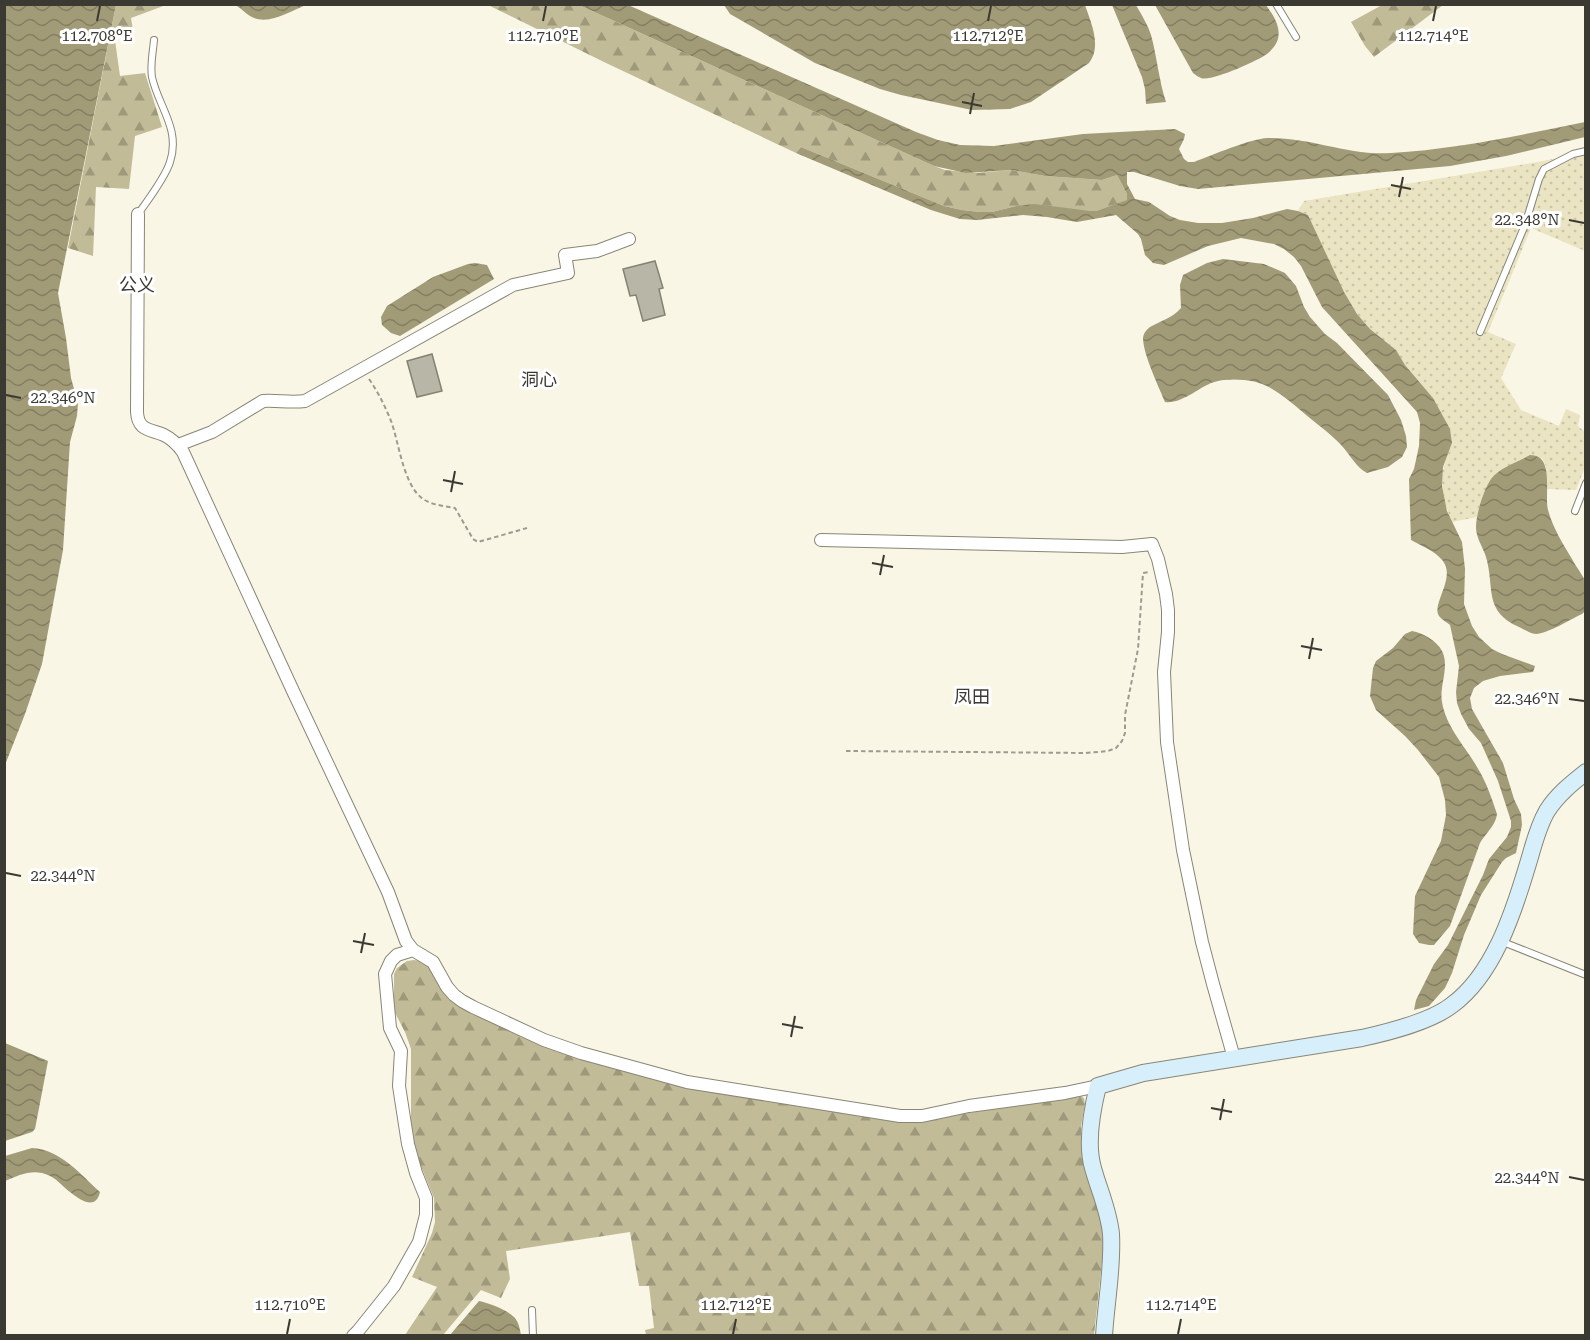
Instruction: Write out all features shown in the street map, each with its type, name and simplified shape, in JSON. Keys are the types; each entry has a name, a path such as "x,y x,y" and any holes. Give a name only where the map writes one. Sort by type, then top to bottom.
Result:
{"street":[{"path":"138,213 138,422 144,428 171,439 183,452 388,892 406,941 413,950 433,962 447,987 462,1001 544,1040 687,1082 911,1117 932,1115 969,1106 1065,1093 1143,1073 1362,1038 1393,1030 1423,1020 1450,1007 1463,996 1484,970 1518,896 1544,818 1557,798 1586,771"},
{"path":"178,445 212,432 263,401 292,403 305,401 513,285 568,273 565,255 597,250 628,239"},
{"path":"821,540 1122,547 1152,544 1161,571 1168,610 1164,672 1167,742 1182,840 1202,942 1234,1058"},
{"path":"353,1335 394,1286 419,1242 426,1215 426,1198 408,1143 399,1086 401,1051 390,1028 385,974 391,961 397,955 413,950"},
{"path":"1098,1086 1094,1102 1090,1153 1092,1167 1109,1216 1112,1260 1104,1335"}],"lane":[{"path":"1276,4 1296,37"},
{"path":"138,213 148,201 170,164 172,154 172,132 152,78 154,40"},
{"path":"1480,332 1525,225 1544,169 1573,154 1586,151"},
{"path":"1575,512 1586,483"},
{"path":"1499,940 1586,975"},
{"path":"532,1310 533,1335"}],"path":[{"path":"363,369 376,389 392,422 402,461 408,476 422,498 435,504 455,508 473,539 478,542 527,528"},
{"path":"846,751 1086,753 1116,748 1125,733 1125,715 1138,649 1143,573 1161,571"}],"shaded area":[{"path":"1585,153 1585,251 1531,228 1488,332 1516,344 1501,378 1521,410 1559,426 1566,409 1580,415 1578,426 1585,432 1585,467 1576,490 1547,489 1546,466 1542,458 1481,502 1477,517 1452,522 1445,502 1442,480 1452,443 1433,398 1405,365 1396,350 1370,329 1357,314 1344,293 1308,215 1298,211 1304,201"}],"green space":[{"path":"116,5 166,5 131,18 133,30 114,33 120,76 145,73 162,127 135,136 129,189 96,187 93,256 68,248"},
{"path":"488,5 579,5 945,170 977,173 1012,170 1045,176 1102,180 1117,175 1128,200 1096,211 1016,206 992,212 980,212 944,206 801,147 796,153"},
{"path":"1382,5 1443,5 1374,57 1351,22"},
{"path":"414,960 430,966 452,999 472,1014 605,1065 919,1121 1079,1095 1084,1098 1085,1104 1081,1126 1081,1148 1102,1221 1104,1244 1094,1335 646,1335 645,1330 654,1328 649,1286 639,1286 630,1232 506,1251 510,1279 501,1298 481,1290 443,1335 405,1335 437,1287 412,1277 435,1222 434,1198 411,1137 411,1049 394,1011 394,974 397,968 407,961"}],"water":[{"path":"5,4 116,5 58,293 71,378 78,403 70,442 63,550 42,664 5,765"},
{"path":"235,5 306,5 278,17 264,20 250,16"},
{"path":"579,5 628,5 916,132 960,145 994,146 1083,134 1175,129 1185,134 1179,149 1184,159 1194,162 1241,144 1268,138 1299,140 1360,152 1391,153 1465,145 1585,122 1585,137 1506,156 1450,166 1198,189 1127,172 1127,184 1135,199 1149,202 1180,220 1222,223 1287,209 1308,215 1344,292 1357,314 1370,329 1396,350 1405,365 1433,398 1450,429 1452,443 1443,467 1442,486 1447,511 1462,542 1465,569 1464,604 1472,626 1479,637 1492,649 1535,666 1533,672 1500,676 1483,681 1474,688 1470,698 1472,709 1503,763 1521,814 1522,825 1516,853 1502,862 1481,895 1445,988 1429,1006 1414,1010 1416,1000 1434,964 1448,945 1489,859 1507,837 1511,821 1498,781 1481,743 1469,729 1457,703 1459,666 1450,625 1439,616 1437,611 1447,576 1446,568 1436,554 1411,540 1409,479 1414,469 1419,446 1420,423 1417,412 1322,307 1294,257 1274,244 1241,238 1208,246 1164,265 1153,263 1145,255 1138,234 1116,215 1077,222 1023,215 977,220 960,219 931,210 796,153 801,147 944,206 962,210 992,212 1034,204 1096,211 1127,200 1127,194 1117,175 1102,180 1045,176 1012,170 966,173 934,166"},
{"path":"724,5 1085,5 1094,34 1095,49 1089,63 1031,102 1010,109 972,110 880,89 815,63 730,14"},
{"path":"1112,5 1136,5 1151,35 1166,102 1146,104 1142,77"},
{"path":"1155,5 1266,5 1277,25 1278,39 1269,52 1262,57 1224,74 1201,78 1193,73"},
{"path":"1223,259 1264,264 1285,273 1296,286 1310,317 1388,395 1401,420 1406,436 1407,447 1402,457 1388,467 1367,473 1363,471 1334,438 1288,400 1272,389 1254,382 1236,379 1219,381 1177,401 1165,402 1146,354 1144,334 1150,327 1170,317 1181,308 1180,285 1183,275 1207,263"},
{"path":"475,263 487,265 494,279 400,336 391,333 382,325 381,317 387,306 433,277"},
{"path":"1530,455 1543,461 1547,476 1547,503 1550,517 1586,584 1585,611 1582,614 1536,634 1508,621 1495,606 1489,568 1476,531 1477,515 1491,479 1504,468"},
{"path":"1412,631 1429,638 1442,651 1445,670 1441,696 1447,720 1483,778 1497,814 1480,843 1450,926 1434,945 1419,943 1413,934 1415,896 1441,841 1446,815 1445,800 1439,777 1405,736 1376,710 1370,696 1376,661 1393,648 1405,634"},
{"path":"5,1043 48,1061 35,1129 5,1141"},
{"path":"32,1148 52,1153 69,1164 100,1192 97,1199 85,1202 53,1178 37,1172 19,1175 5,1181 5,1156"},
{"path":"479,1301 511,1314 517,1321 521,1335 450,1335"}],"building":[{"path":"655,261 663,288 659,289 665,315 643,321 636,295 630,296 623,269"},
{"path":"432,354 442,391 417,397 407,361"}],"district":[{"name":"公义","path":"137,285"},
{"name":"洞心","path":"539,380"},
{"name":"凤田","path":"972,697"}]}
